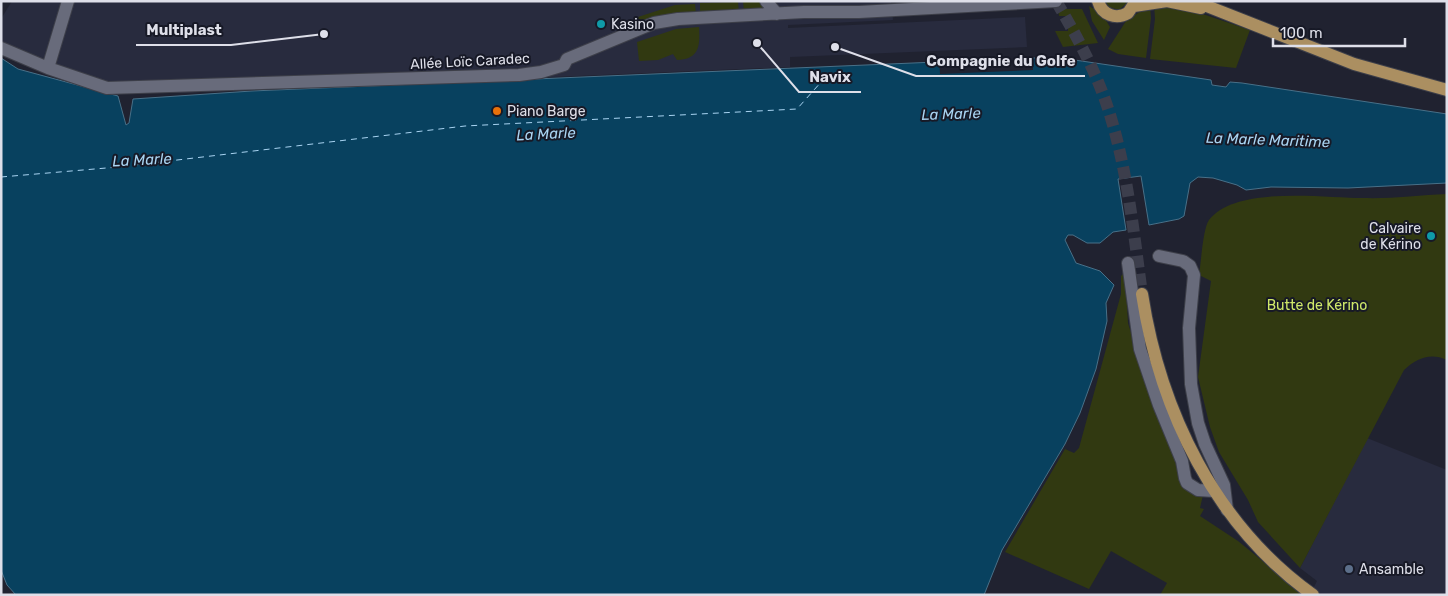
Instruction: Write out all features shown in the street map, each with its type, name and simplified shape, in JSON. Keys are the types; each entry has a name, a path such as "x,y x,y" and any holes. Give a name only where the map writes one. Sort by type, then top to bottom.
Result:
{"main road":[{"path":"1194,1 1354,64 1447,90"},
{"path":"1095,3 1106,13 1115,16 1128,13 1135,4 1167,2 1216,11"},
{"path":"1142,294 1153,352 1169,398 1193,455 1227,510 1270,559 1314,595"}],"street":[{"path":"48,68 68,1"},
{"path":"766,1 777,14"},
{"name":"Allée Loïc Caradec","path":"1,48 48,68 108,88 519,75 564,65 567,59 666,20 694,17 859,12 1056,1"},
{"path":"1158,256 1183,261 1190,266 1194,275 1189,328 1191,384 1201,430 1224,484 1227,510"},
{"path":"1128,262 1140,349 1159,405 1182,461 1185,478 1192,486 1214,491"}],"shaded area":[{"path":"12,1 891,1 893,20 788,25 788,28 1025,17 1027,47 790,57 790,67 181,93 123,93 1,55 1,19"},
{"path":"1367,438 1447,470 1447,595 1310,595 1317,581 1300,568"}],"green space":[{"path":"743,1 760,1 769,12 744,12"},
{"path":"1105,1 1129,1 1119,10 1109,7"},
{"path":"738,2 739,13 700,15 700,3"},
{"path":"695,4 696,14 639,25 638,17 675,5"},
{"path":"1154,4 1173,4 1250,30 1236,68 1150,59 1155,19"},
{"path":"1150,5 1151,18 1146,58 1118,54 1108,49 1126,21"},
{"path":"1089,6 1102,14 1110,27 1104,40 1092,21"},
{"path":"1058,9 1082,9 1098,43 1063,47 1055,31 1068,31 1068,16 1059,16"},
{"path":"699,27 699,45 690,57 677,60 673,54 658,60 639,61 637,42 676,29"},
{"name":"Butte de Kérino","path":"1447,194 1447,360 1435,357 1424,358 1404,370 1300,568 1258,522 1248,500 1219,452 1210,427 1198,377 1211,281 1199,275 1207,224 1222,209 1239,202 1259,198 1304,196 1374,198"},
{"path":"1125,272 1128,323 1144,375 1177,460 1203,495 1200,508 1204,509 1200,516 1238,541 1304,595 1160,595 1167,583 1111,551 1089,589 1005,552 1065,449 1074,453 1079,448 1121,294 1121,276"}],"water":[{"path":"1,58 18,69 118,96 126,125 129,123 133,99 252,91 1061,58 1211,80 1212,85 1226,87 1230,82 1242,83 1447,114 1447,183 1348,188 1271,187 1246,190 1237,185 1213,178 1198,177 1190,183 1184,216 1179,219 1149,225 1141,176 1118,179 1126,230 1113,232 1100,243 1087,243 1073,235 1068,235 1065,240 1076,263 1100,271 1114,285 1106,303 1107,321 1096,369 1080,413 1065,444 1002,550 984,595 16,595 7,585 1,570"}],"pier":[{"path":"1032,56 1033,70 940,74 939,58"}],"ferry route":[{"path":"1,177 118,167 465,126 797,109 822,81"}],"tunnel":[{"path":"1056,1 1087,58 1111,118 1126,183 1142,294"}],"place":[{"name":"Kasino","path":"601,24"},
{"name":"Multiplast","path":"324,34"},
{"name":"Navix","path":"757,43"},
{"name":"Compagnie du Golfe","path":"835,47"},
{"name":"Piano Barge","path":"497,111"},
{"name":"Calvaire de Kérino","path":"1431,236"},
{"name":"Ansamble","path":"1349,569"}],"water label":[{"name":"La Marle","path":"951,114"},
{"name":"La Marle","path":"546,134"},
{"name":"La Marle Maritime","path":"1268,140"},
{"name":"La Marle","path":"142,160"}]}
